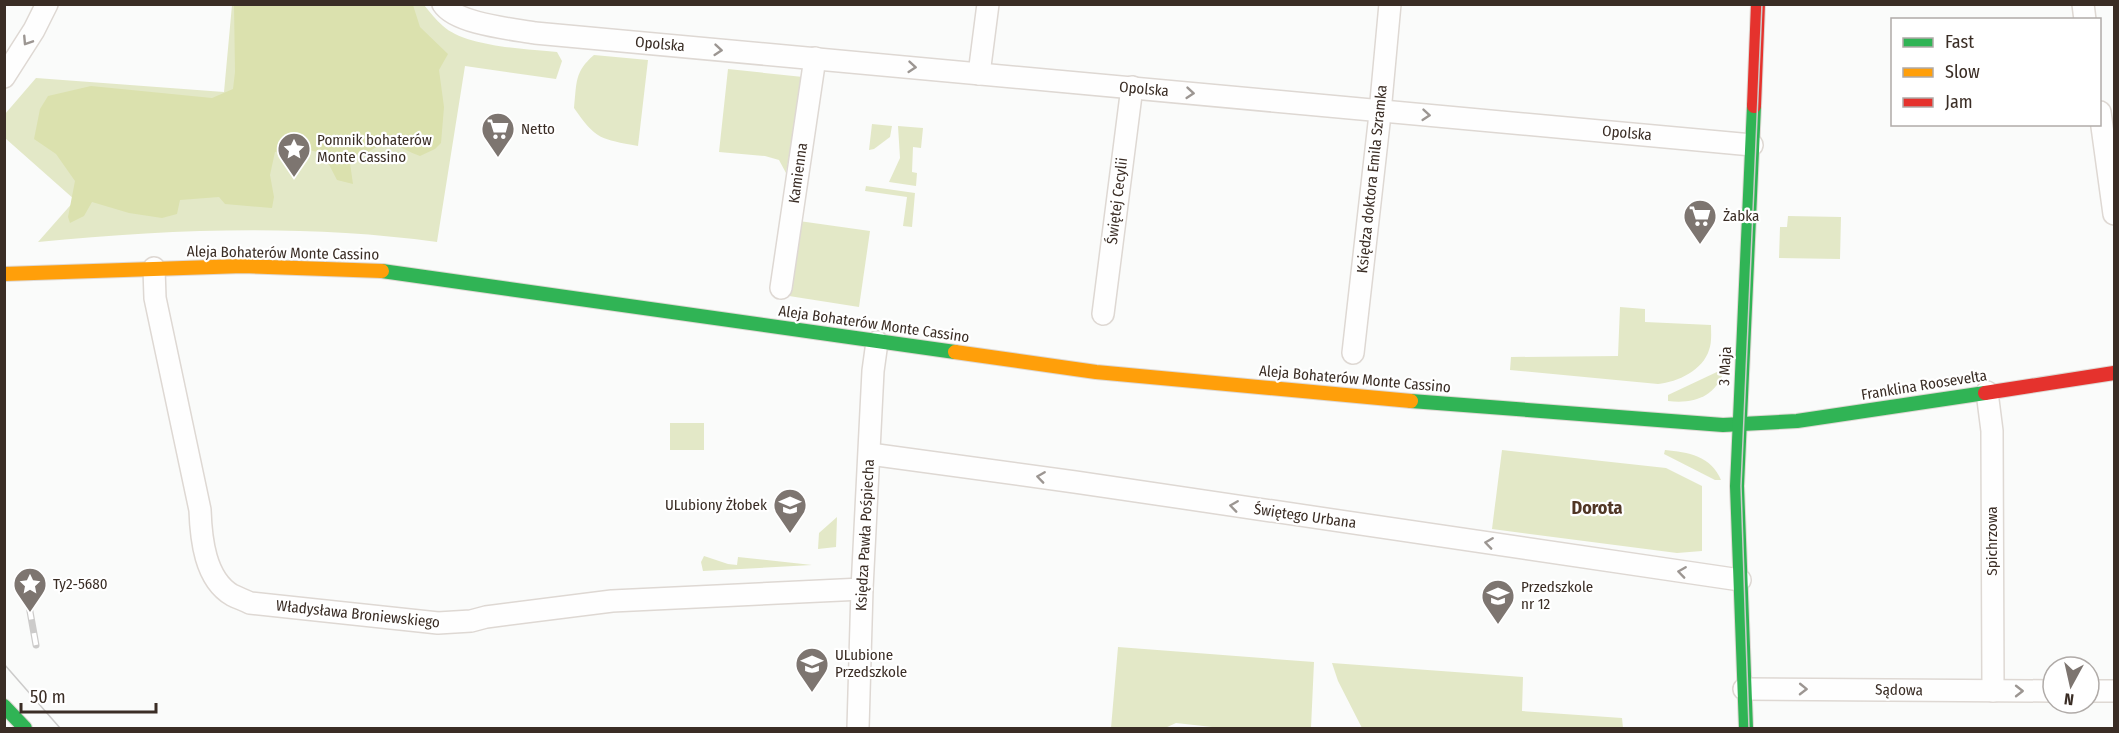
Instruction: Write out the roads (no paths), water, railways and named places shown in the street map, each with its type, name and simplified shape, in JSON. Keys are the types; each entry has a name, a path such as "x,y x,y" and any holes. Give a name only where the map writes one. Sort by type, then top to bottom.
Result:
{"street":[{"path":"4,77 34,30 47,4"},
{"name":"Opolska","path":"443,4 446,9 468,20 535,33 1752,145"},
{"path":"979,74 988,4"},
{"name":"Księdza doktora Emila Szramka","path":"1353,353 1390,4"},
{"name":"3 Maja","path":"1746,729 1737,509 1758,4"},
{"name":"Kamienna","path":"781,288 815,58"},
{"name":"Świętej Cecylii","path":"1103,314 1132,87"},
{"path":"2101,119 2115,214"},
{"name":"Aleja Bohaterów Monte Cassino","path":"4,274 282,266 387,271 1096,372 1461,405 1739,425"},
{"name":"Władysława Broniewskiego","path":"154,268 155,298 200,510 201,536 210,567 219,583 231,595 250,603 438,623 471,621 486,617 612,601 862,589"},
{"name":"Księdza Pawła Pośpiecha","path":"858,729 862,589 873,371 877,342"},
{"name":"Franklina Roosevelta","path":"1739,425 1797,422 2115,373"},
{"name":"Spichrzowa","path":"1987,392 1992,431 1993,691"},
{"name":"Świętego Urbana","path":"870,454 1740,580"},
{"name":"Sądowa","path":"1744,689 2041,691"},
{"path":"4,706 25,729"}],"tram line":[{"path":"1749,728 1741,486 1762,4"},
{"path":"4,664 60,728"}],"railway":[{"path":"24,578 36,645"}],"place":[{"name":"Netto","path":"498,158"},
{"name":"Pomnik bohaterów Monte Cassino","path":"294,178"},
{"name":"Żabka","path":"1700,245"},
{"name":"ULubiony Żłobek","path":"790,534"},
{"name":"Ty2-5680","path":"30,613"},
{"name":"Przedszkole nr 12","path":"1498,625"},
{"name":"ULubione Przedszkole","path":"812,693"}],"district":[{"name":"Dorota","path":"1597,508"}]}
